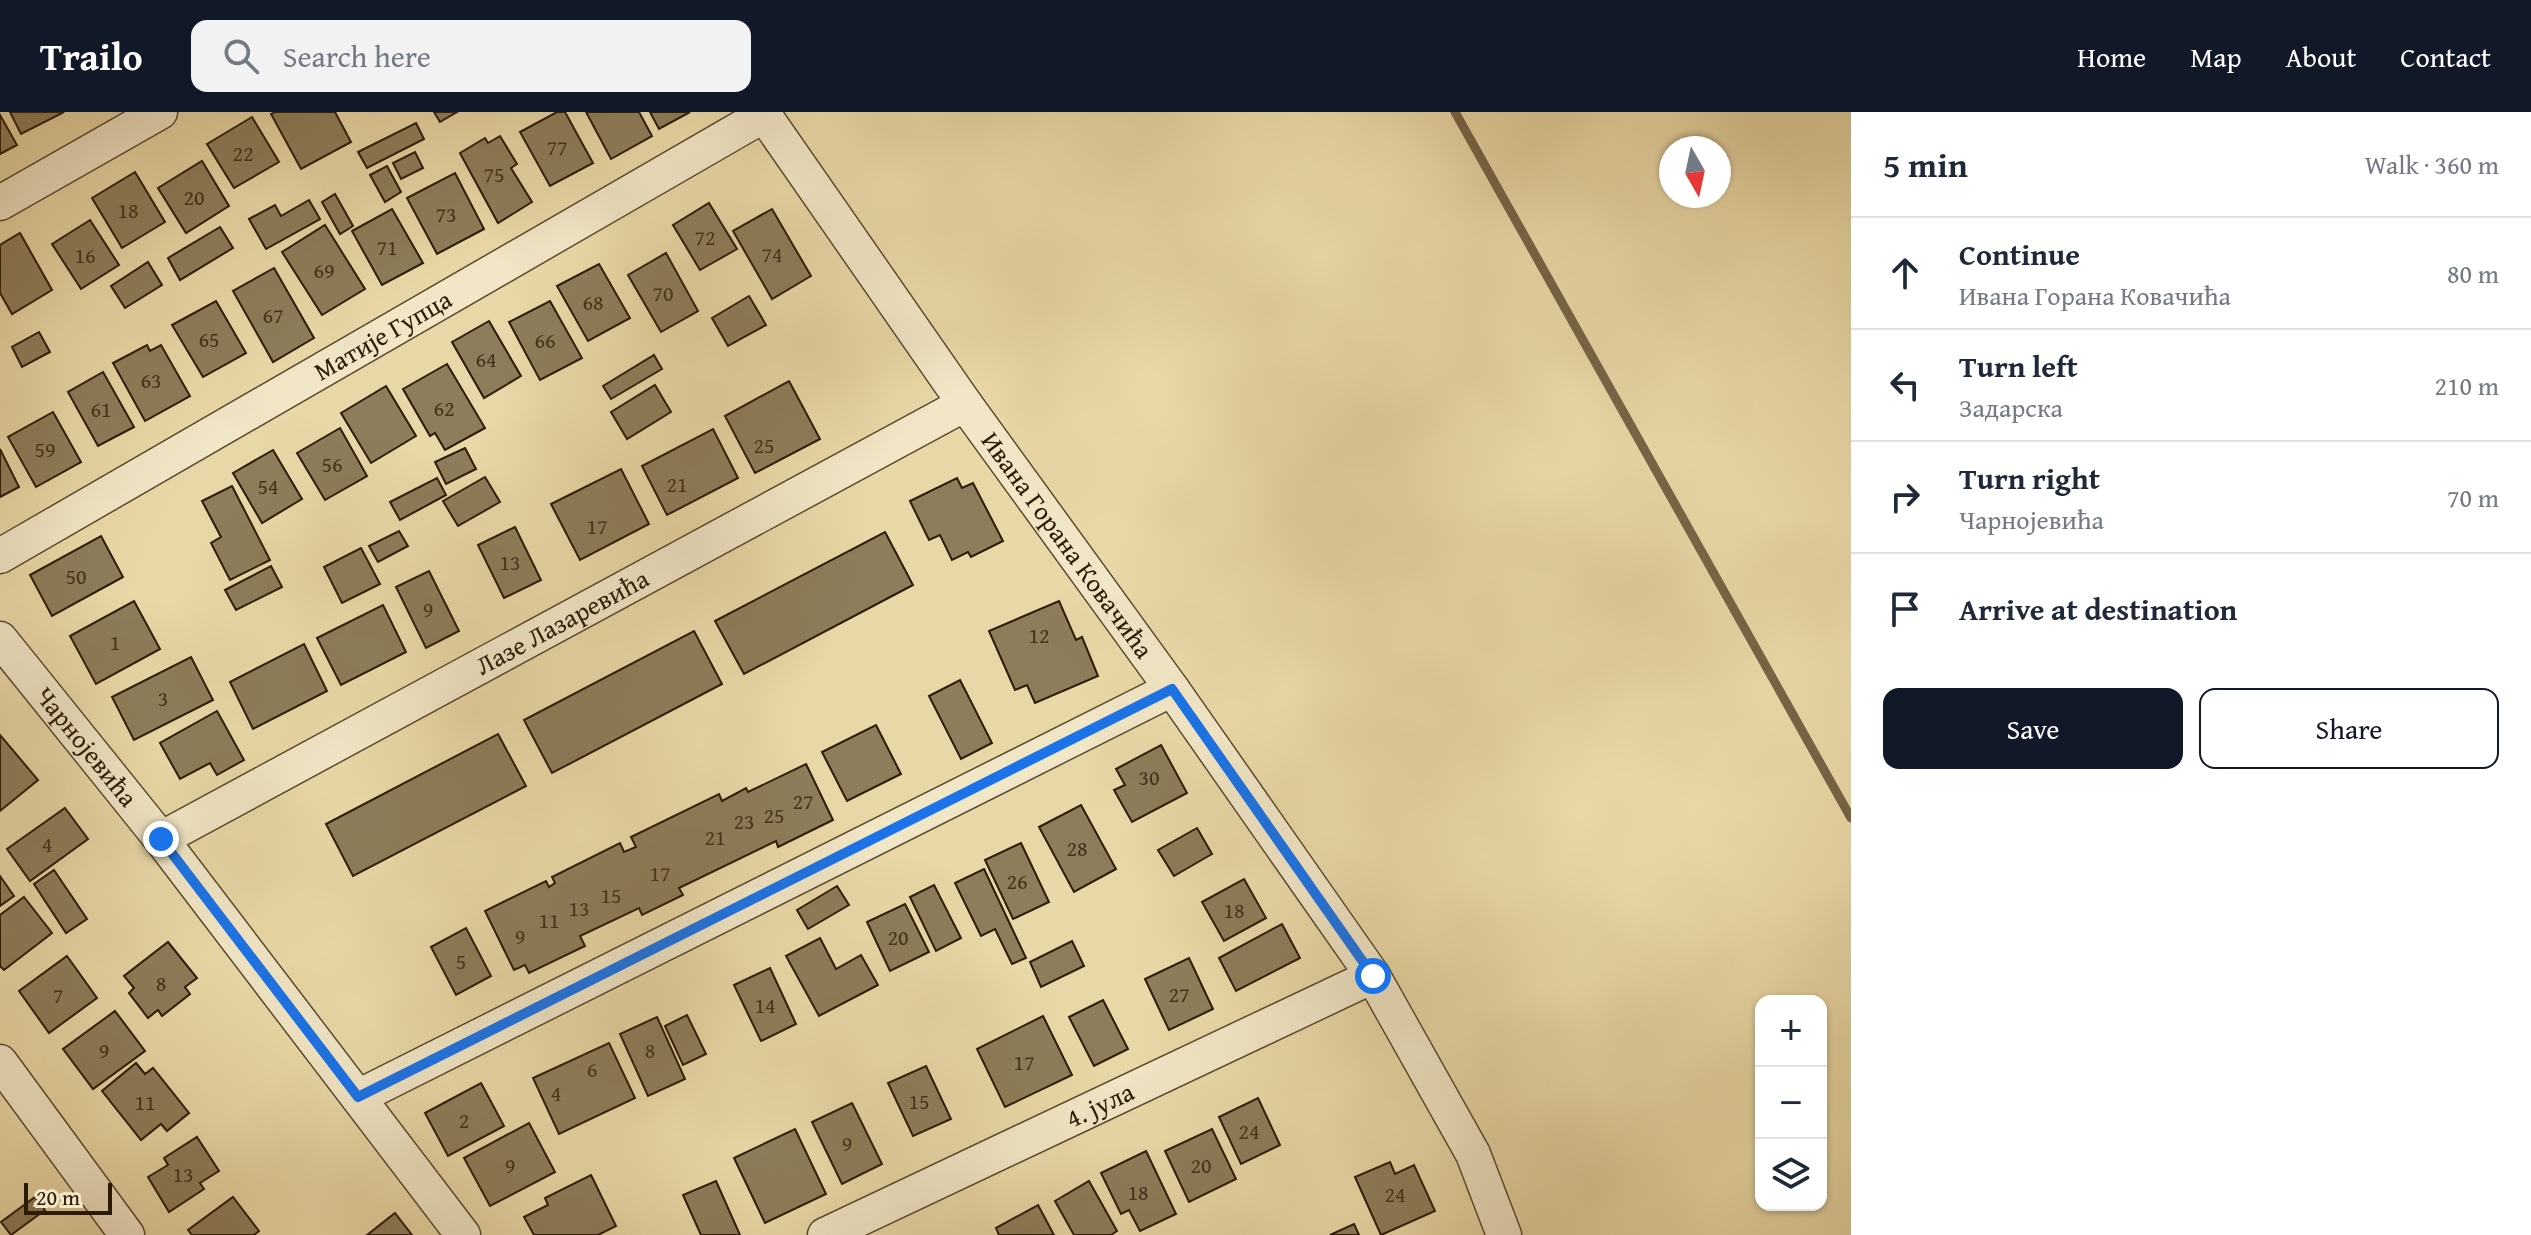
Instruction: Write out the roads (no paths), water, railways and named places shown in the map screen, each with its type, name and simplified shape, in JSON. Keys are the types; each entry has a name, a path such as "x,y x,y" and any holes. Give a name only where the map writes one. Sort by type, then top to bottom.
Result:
{"street":[{"path":"0,203 160,112"},
{"name":"Ивана Горана Ковачића","path":"763,113 965,404 1172,689 1373,976 1473,1154 1504,1235"},
{"name":"Матије Гупца","path":"0,556 763,113"},
{"name":"Лазе Лазаревића","path":"161,839 965,404"},
{"name":"Чарнојевића","path":"0,639 161,839 463,1235"},
{"path":"358,1097 1172,689"},
{"name":"4. јула","path":"825,1235 1373,976"},
{"path":"0,1062 127,1235"}],"waterway":[{"path":"1455,112 1851,818"}]}
